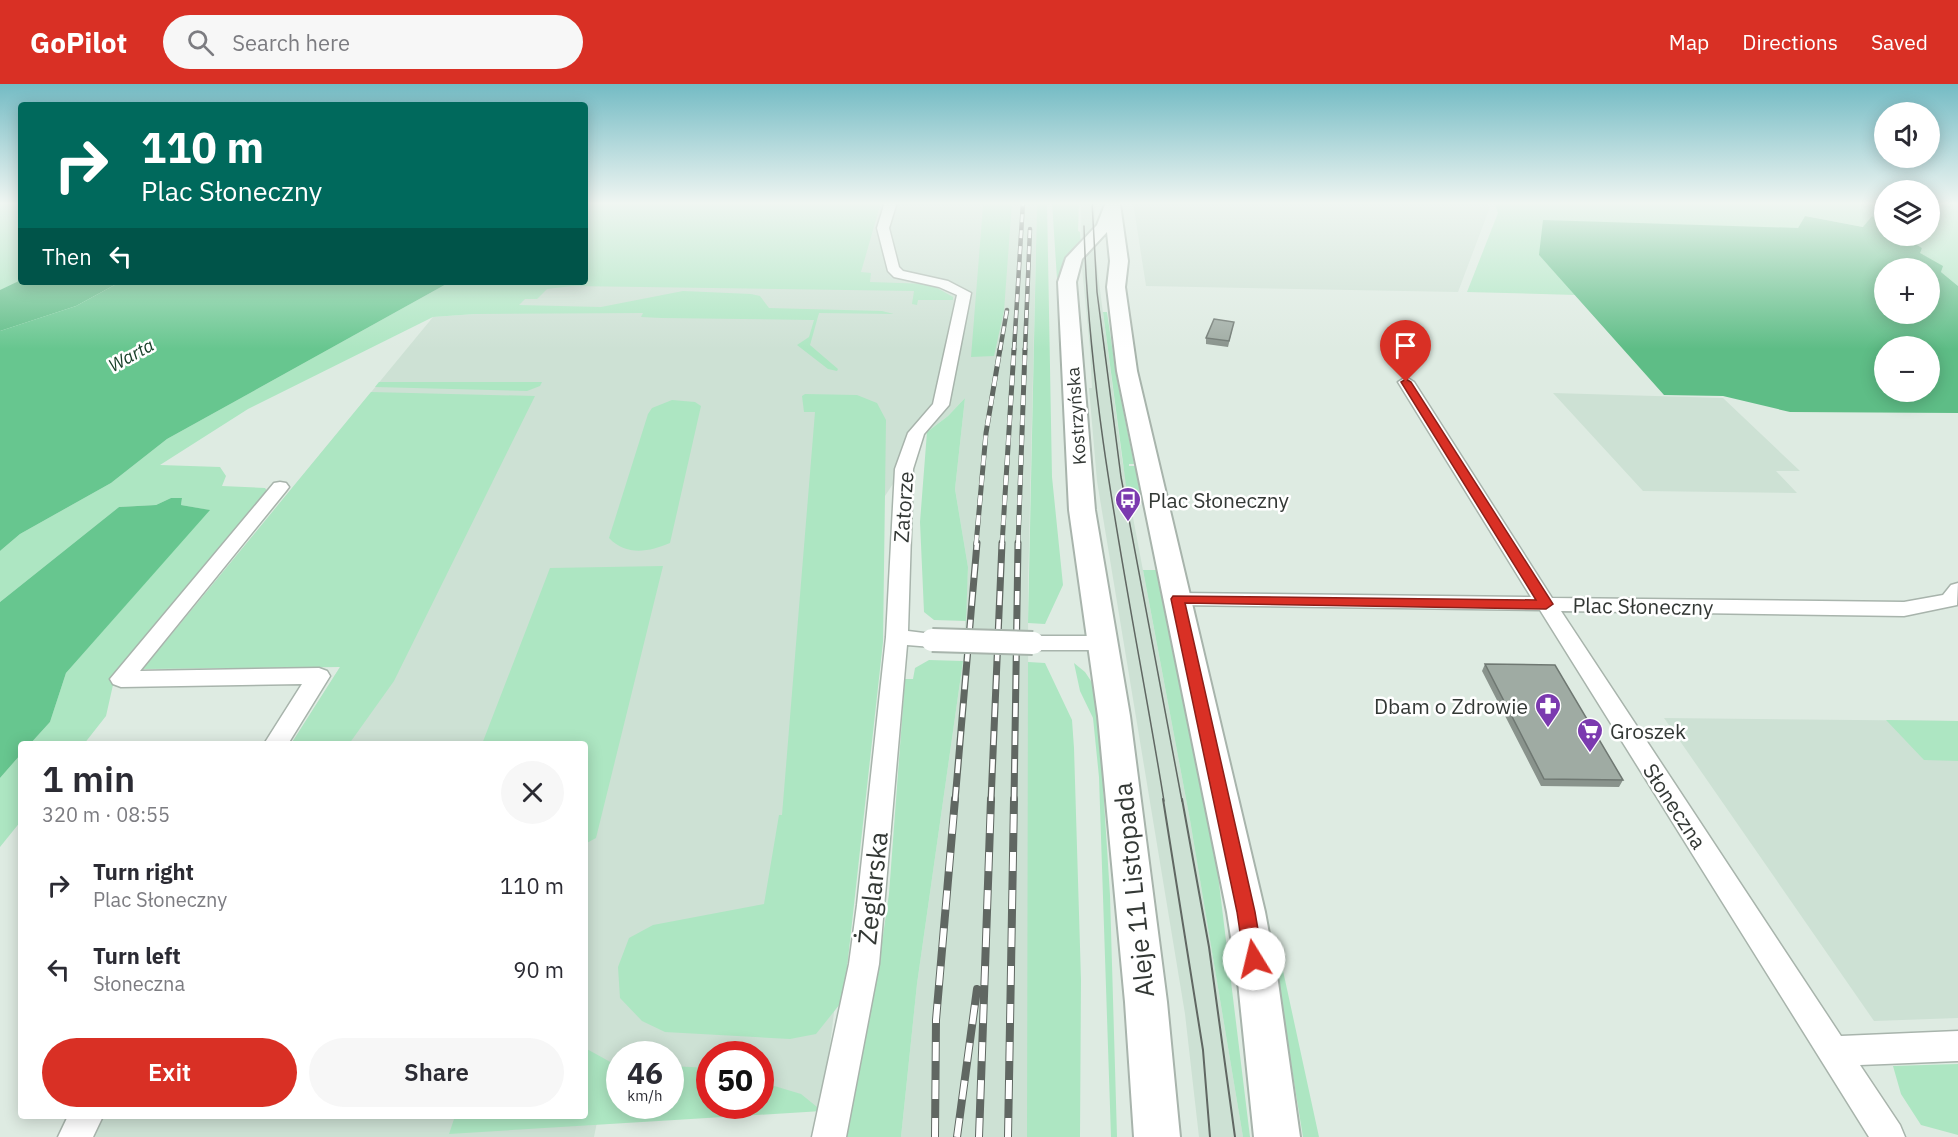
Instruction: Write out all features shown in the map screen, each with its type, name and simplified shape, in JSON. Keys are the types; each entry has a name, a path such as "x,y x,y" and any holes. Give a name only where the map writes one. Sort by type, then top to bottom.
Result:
{"main road":[{"name":"Kostrzyńska","path":"1080,251 1071,261 1067,282 1082,510 1103,643"},
{"name":"Kostrzyńska","path":"1118,251 1116,287 1121,335 1131,391 1178,599"},
{"path":"1067,282 1076,265 1097,263 1111,268 1116,287"},
{"path":"1178,599 1246,912 1258,982 1277,1137"},
{"name":"Aleje 11 Listopada","path":"1103,643 1114,716 1143,980 1157,1137"}],"street":[{"name":"Zatorze","path":"889,251 893,268 899,274 943,284 964,293 941,405 916,434 904,469 897,637"},
{"name":"Słoneczna","path":"1406,382 1888,1137"},
{"path":"278,741 320,676 121,679 280,487"},
{"name":"Plac Słoneczny","path":"1178,599 1904,609 1955,596"},
{"path":"897,637 1033,643 1103,643"},
{"name":"Żeglarska","path":"829,1137 864,964 897,637"},
{"path":"1834,1051 1958,1046"},
{"path":"75,1137 84,1119"}],"shaded area":[{"path":"0,251 18,251 18,285 114,285 76,306 0,331"},
{"path":"588,251 867,251 861,272 871,273 870,282 930,284 953,297 953,300 918,300 917,305 912,304 914,291 572,286 547,289 537,299 525,299 519,305 601,307 683,291 751,294 760,296 769,308 882,311 894,314 819,313 810,345 838,369 837,371 828,369 797,345 809,337 814,320 641,317 643,313 475,314 433,317 248,409 160,465 220,467 226,476 222,486 265,488 269,493 115,676 106,716 86,741 33,741 50,722 66,673 209,510 181,505 182,498 171,498 156,505 119,507 0,602 0,551 20,534 111,483 167,439 445,285 588,285"},
{"path":"602,251 1036,251 1028,589 1029,1137 901,1137 917,984 963,661 968,567 955,489 965,398 948,416 927,432 883,499 882,618 822,1111 774,1110 774,1041 696,1041 696,1109 684,1109 684,1041 606,1041 606,1107 600,1107 594,1137 91,1137 100,1119 588,1119 588,741 293,741 340,667 143,669 433,317 475,314 524,285 588,285 588,277"},
{"path":"979,251 1008,251 1004,311 994,356 971,357"},
{"path":"1036,251 1048,251 1052,477 1063,585 1045,624 1028,623"},
{"path":"1055,251 1073,251 1065,260 1057,279"},
{"path":"1082,251 1096,251 1122,459 1190,820 1243,1137 1199,1137 1185,1014 1097,481 1089,388 1092,388 1090,349"},
{"path":"1141,251 1473,251 1458,292 1146,286"},
{"path":"1483,251 1576,251 1539,255 1576,295 1467,292"},
{"path":"1539,251 1921,251 1920,253 1929,258 1874,258 1874,324 1940,324 1940,264 1943,266 1941,272 1958,286 1958,413 1790,412 1723,396 1664,395 1539,255"},
{"path":"1920,251 1958,251 1958,286 1941,272 1940,258 1928,258 1919,253"},
{"path":"18,281 18,285 114,285 76,306 0,331 0,290"},
{"path":"1103,312 1107,312 1116,374 1134,464 1129,464 1129,466 1135,466 1140,493 1127,493"},
{"path":"379,382 542,382 540,386 527,391 375,387"},
{"path":"371,392 535,396 394,681 351,741 293,741 340,667 143,669"},
{"path":"1553,393 1723,398 1800,471 1776,471 1797,493 1643,491"},
{"path":"805,394 857,395 877,403 886,420 883,642 847,968 840,1004 816,1034 790,1039 665,1032 642,1021 620,998 618,967 629,938 653,925 764,904 779,815 782,815 815,412 804,412 802,396"},
{"path":"965,398 955,489 968,567 966,621 934,620 924,612 920,522 927,432 948,416"},
{"path":"672,400 695,402 701,406 670,543 654,549 638,551 623,548 609,538 648,414 652,408"},
{"path":"663,566 596,838 588,842 588,741 483,741 550,568"},
{"path":"1143,570 1156,570 1218,875 1250,1137 1243,1137 1190,820"},
{"path":"929,660 963,661 917,984 901,1137 842,1137 880,956 889,894 905,679 913,679 915,668"},
{"path":"1028,662 1045,663 1072,720 1081,980 1080,1137 1027,1137"},
{"path":"1074,663 1085,672 1093,684 1101,754 1110,895 1117,1137 1111,1137 1099,777 1093,718 1080,691"},
{"path":"1664,718 1958,721 1958,1018 1874,1021"},
{"path":"1886,720 1958,721 1958,761 1924,760"},
{"path":"18,757 18,825 0,847 0,778"},
{"path":"1275,965 1282,966 1319,1137 1303,1137"},
{"path":"588,1050 606,1060 606,1119 684,1119 684,1067 696,1067 696,1119 449,1134 454,1119 588,1119"},
{"path":"1958,1064 1958,1135 1921,1125 1901,1094 1893,1066"},
{"path":"774,1086 801,1094 822,1111 774,1114"}],"water":[{"name":"Warta","path":"114,285 445,285 167,439 111,483 20,534 0,551 0,331 76,306"},
{"path":"171,498 182,498 181,505 210,510 66,673 50,722 33,741 18,741 18,757 0,778 0,602 119,507 156,505"}],"building":[{"path":"1214,319 1234,322 1229,341 1206,338"},
{"name":"Dbam o Zdrowie","path":"1485,664 1555,665 1623,780 1544,779"}],"tram line":[{"path":"1085,251 1094,371 1103,443 1164,801"},
{"path":"1095,251 1097,292 1121,477 1182,801"},
{"path":"1163,799 1203,1050 1210,1137"},
{"path":"1182,799 1209,947 1235,1137"}],"railway":[{"path":"1014,350 1020,251"},
{"path":"1025,350 1029,251"},
{"path":"1000,350 1007,310"},
{"path":"976,545 986,433 1000,349"},
{"path":"1002,545 1014,349"},
{"path":"1018,545 1025,349"},
{"path":"955,801 977,543"},
{"path":"991,801 1002,543"},
{"path":"1014,801 1018,543"},
{"path":"935,1137 936,1020 955,799"},
{"path":"979,1137 991,799"},
{"path":"1008,1137 1014,799"},
{"path":"957,1137 977,989"}],"place":[{"name":"Plac Słoneczny","path":"1128,523"},
{"name":"Dbam o Zdrowie","path":"1548,729"},
{"name":"Groszek","path":"1590,754"}],"route":[{"path":"1254,959 1246,912 1178,599 1546,604 1406,382"}]}
